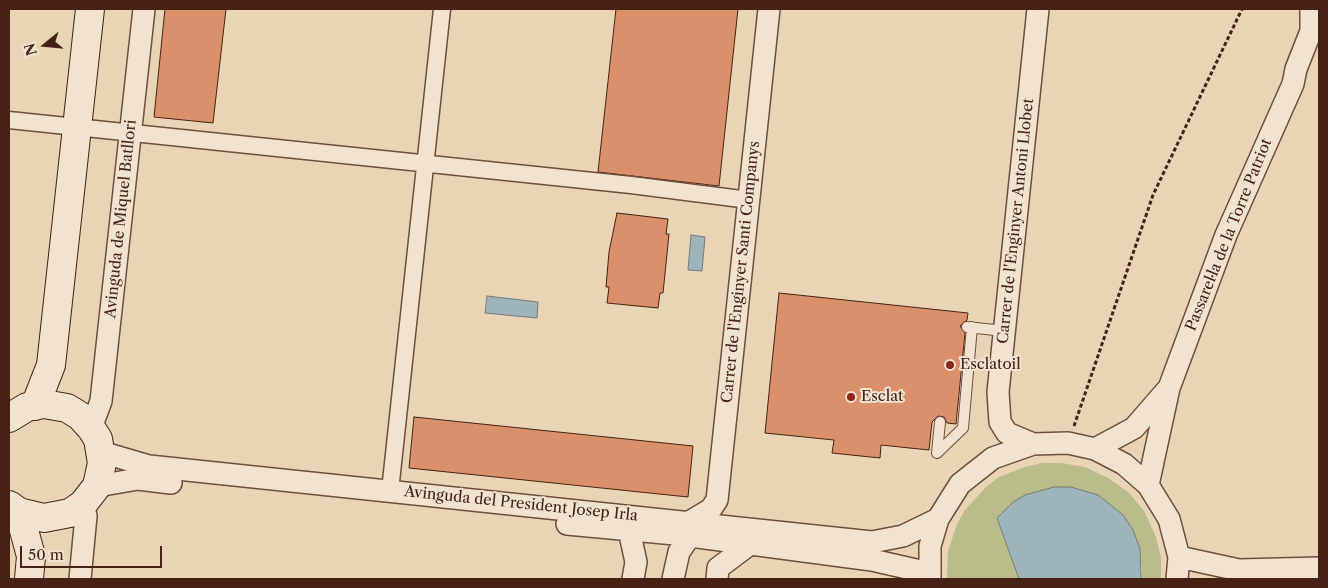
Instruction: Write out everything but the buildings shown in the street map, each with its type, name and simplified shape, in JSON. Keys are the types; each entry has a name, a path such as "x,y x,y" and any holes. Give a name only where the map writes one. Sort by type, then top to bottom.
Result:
{"main road":[{"path":"47,406 90,9"},
{"path":"9,418 27,407 47,406 80,416 96,440 101,475 90,495 70,512 56,517 44,518 14,508"},
{"path":"14,508 30,568"},
{"path":"30,568 56,517"}],"street":[{"name":"Avinguda de Miquel Batllori","path":"96,440 144,9"},
{"path":"390,491 442,9"},
{"name":"Carrer de l'Enginyer Santi Companys","path":"690,529 711,510 717,500 768,9"},
{"name":"Carrer de l'Enginyer Antoni Llobet","path":"1033,444 1007,433 1000,422 998,392 1038,9"},
{"name":"Passarel·la de la Torre Patriot","path":"1148,485 1169,388 1226,235 1293,84 1296,69 1311,32 1311,9"},
{"name":"Passarel·la de la Torre Patriot","path":"1293,84 1319,54"},
{"path":"9,120 749,200"},
{"name":"Passarel·la de la Torre Patriot","path":"1095,449 1134,428 1169,388"},
{"name":"Avinguda del President Josep Irla","path":"96,440 144,465 390,491 690,529 872,542 902,536 938,519"},
{"path":"929,576 930,546 938,519 960,484 993,458 1033,444 1068,443 1095,449 1124,464 1148,485 1170,518 1179,557 1178,579"},
{"name":"Avinguda del President Josep Irla","path":"90,495 138,479 629,530 690,529 750,544 872,560 929,576"},
{"path":"80,579 90,495"},
{"path":"673,579 679,552 690,529"},
{"path":"629,530 636,562 633,579"},
{"path":"717,579 718,568 750,544"},
{"path":"1179,557 1239,570 1319,568"}],"lane":[{"path":"940,422 937,453 963,428 962,402 969,327 1004,331"}],"path":[{"path":"1068,443 1153,195 1242,9"}],"green space":[{"path":"1042,463 1061,463 1085,467 1110,479 1129,493 1144,511 1156,537 1161,558 1161,579 1141,579 1142,566 997,518 1019,579 947,579 948,551 957,524 965,510 986,487 999,477"}],"water":[{"path":"691,235 705,237 702,271 688,270"},
{"path":"487,296 538,302 537,318 485,313"},
{"path":"1054,487 1071,487 1098,495 1123,515 1133,530 1140,549 1141,579 1019,579 997,518 1013,502 1025,495"}],"place":[{"name":"Esclatoil","path":"950,365"},
{"name":"Esclat","path":"851,397"}]}
